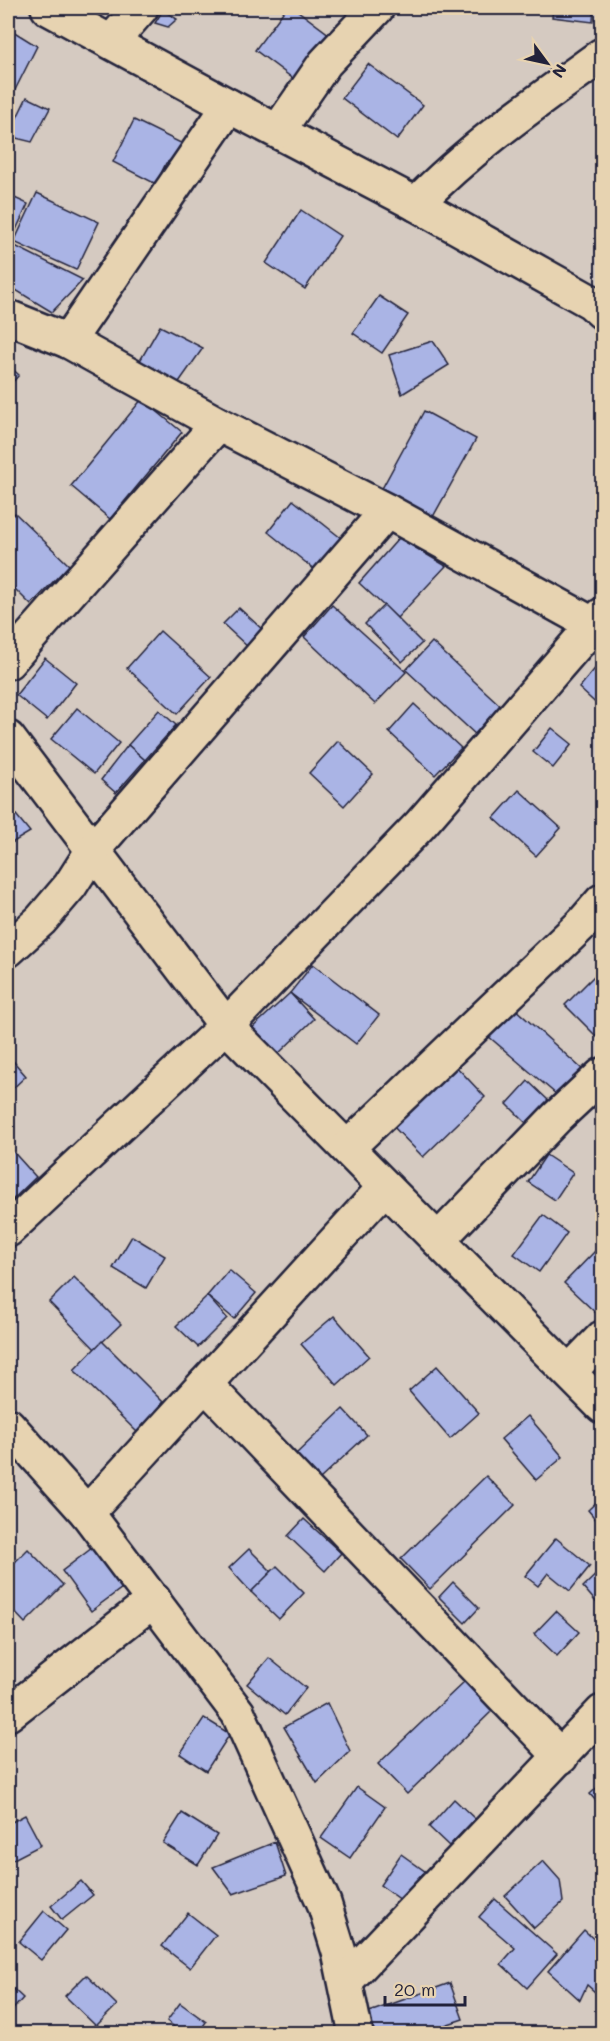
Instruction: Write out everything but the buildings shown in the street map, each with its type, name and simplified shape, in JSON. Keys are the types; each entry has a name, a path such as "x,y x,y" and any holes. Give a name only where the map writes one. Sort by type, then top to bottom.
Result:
{"street":[{"path":"48,8 599,302"},
{"path":"112,41 141,8"},
{"path":"278,131 325,63 377,8"},
{"path":"416,204 447,172 544,97 603,55"},
{"path":"68,341 229,106"},
{"path":"8,317 68,341 218,424 598,620 420,825 226,1026 8,1230"},
{"path":"8,662 218,424"},
{"path":"8,950 40,920 70,886 93,850 387,511"},
{"path":"8,738 226,1026 603,1406"},
{"path":"347,1148 603,902"},
{"path":"438,1240 557,1118 603,1075"},
{"path":"87,1514 385,1187"},
{"path":"569,1372 603,1338"},
{"path":"205,1384 561,1757"},
{"path":"8,1425 87,1514 238,1713 324,1903 346,1981 356,2034"},
{"path":"8,1714 154,1600"},
{"path":"346,1981 603,1712"}]}
